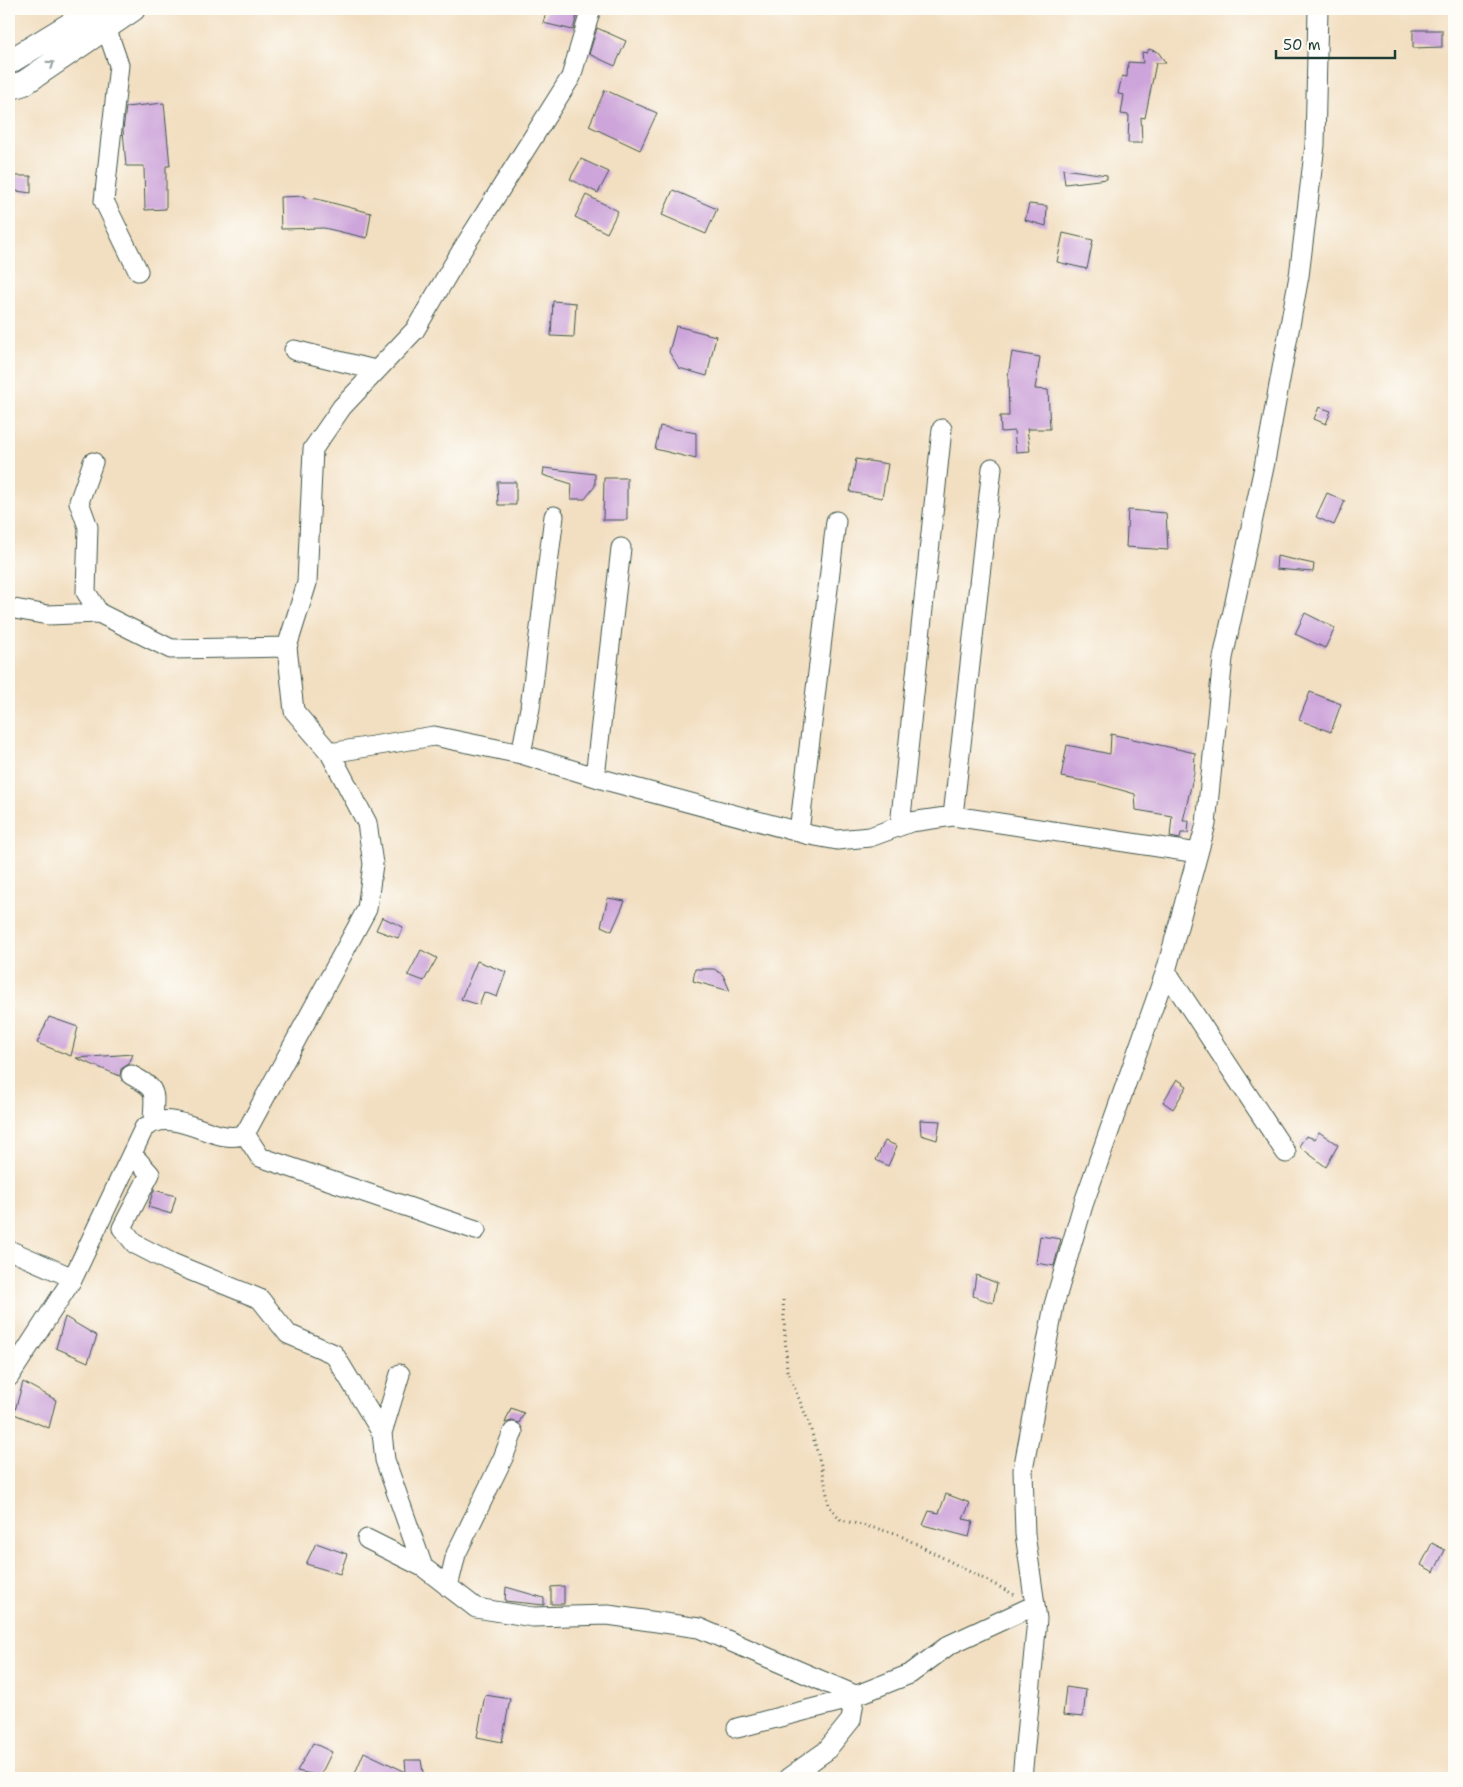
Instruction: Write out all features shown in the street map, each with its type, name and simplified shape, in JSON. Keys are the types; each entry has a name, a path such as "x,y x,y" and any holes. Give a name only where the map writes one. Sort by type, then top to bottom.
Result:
{"street":[{"path":"9,62 101,18 133,9"},
{"path":"9,1377 73,1278 144,1128 153,1121 174,1121 235,1139 245,1134 367,909 373,864 367,823 330,753 294,711 287,648 307,583 313,450 342,407 415,330 462,250 571,77 591,9"},
{"path":"1022,1778 1037,1618 1024,1534 1023,1470 1054,1305 1083,1205 1166,971 1206,824 1223,658 1264,467 1299,276 1315,145 1318,9"},
{"path":"9,88 24,83 101,18"},
{"path":"101,18 119,65 104,201 138,271"},
{"path":"294,350 376,370"},
{"path":"900,826 942,429"},
{"path":"93,462 79,502 88,527 86,592 100,613"},
{"path":"953,816 992,468"},
{"path":"521,754 530,708 554,516"},
{"path":"799,832 836,520"},
{"path":"595,777 621,548"},
{"path":"9,608 48,615 100,613 171,649 287,648"},
{"path":"330,753 434,736 521,754 595,777 799,832 837,840 870,837 911,822 953,816 1198,853"},
{"path":"1166,971 1286,1153"},
{"path":"131,1075 150,1085 154,1096 153,1121"},
{"path":"245,1134 260,1157 476,1230"},
{"path":"132,1155 150,1174 122,1228 135,1244 172,1263 260,1299 288,1334 334,1354 382,1433"},
{"path":"9,1250 73,1278"},
{"path":"400,1374 382,1433 385,1460 423,1567"},
{"path":"448,1587 456,1554 503,1458 513,1432"},
{"path":"367,1538 423,1567 476,1608 533,1617 608,1615 699,1628 855,1695"},
{"path":"737,1728 842,1701 910,1674 949,1645 1035,1605"},
{"path":"788,1778 826,1751 852,1720 855,1695"}],"path":[{"path":"783,1300 787,1370 809,1423 823,1472 829,1506 841,1520 894,1533 1035,1605"}],"building":[{"path":"547,9 578,11 573,30 543,23"},
{"path":"597,28 626,41 615,66 589,54"},
{"path":"1413,30 1442,30 1442,47 1413,48"},
{"path":"1149,49 1158,52 1166,63 1156,63 1145,118 1141,117 1142,143 1128,143 1129,115 1121,114 1124,95 1118,94 1122,76 1127,77 1128,62 1143,63 1142,52 1147,53"},
{"path":"605,90 657,113 640,150 589,126"},
{"path":"164,103 170,166 166,166 166,209 145,210 144,166 126,166 123,130 126,107"},
{"path":"581,159 609,172 598,193 570,179"},
{"path":"1063,169 1107,175 1107,179 1065,184"},
{"path":"9,176 31,176 31,193 9,190"},
{"path":"673,190 717,209 706,234 662,215"},
{"path":"586,195 618,211 607,233 575,217"},
{"path":"305,196 305,198 317,199 371,213 367,238 324,228 281,229 280,197"},
{"path":"1029,204 1047,206 1046,226 1025,220"},
{"path":"1063,233 1093,240 1087,269 1057,262"},
{"path":"553,301 576,303 574,337 551,336"},
{"path":"676,326 716,336 707,376 679,368 669,352"},
{"path":"1012,352 1040,357 1035,389 1048,390 1050,429 1027,429 1030,451 1016,452 1014,431 1001,432 1000,416 1009,416 1008,376"},
{"path":"1319,407 1331,411 1326,424 1314,419"},
{"path":"660,426 696,433 696,459 655,449"},
{"path":"856,459 888,464 882,498 850,492"},
{"path":"544,468 595,474 595,486 585,499 571,499 572,484 543,475"},
{"path":"604,478 627,478 627,520 603,520"},
{"path":"497,482 516,482 516,505 498,505"},
{"path":"1327,493 1345,501 1334,525 1316,517"},
{"path":"1128,510 1166,513 1168,550 1126,547"},
{"path":"1277,556 1314,564 1313,572 1276,569"},
{"path":"1305,613 1335,628 1325,648 1295,634"},
{"path":"1310,692 1341,704 1331,732 1299,720"},
{"path":"1111,734 1195,753 1194,773 1183,821 1189,821 1188,833 1181,833 1180,839 1170,837 1172,816 1136,810 1135,794 1100,784 1061,777 1067,745 1110,754"},
{"path":"608,898 625,901 612,931 601,926"},
{"path":"382,917 403,927 398,938 376,930"},
{"path":"421,950 437,958 424,981 408,975"},
{"path":"477,961 506,972 497,997 484,992 479,1005 461,999"},
{"path":"695,969 714,969 723,975 730,991 693,981"},
{"path":"49,1017 78,1027 71,1056 37,1043"},
{"path":"133,1054 129,1064 121,1069 120,1076 76,1058"},
{"path":"1177,1079 1187,1086 1173,1109 1163,1102"},
{"path":"920,1120 940,1121 937,1140 921,1135"},
{"path":"1319,1132 1338,1145 1326,1167 1299,1146 1306,1136 1315,1139"},
{"path":"885,1141 897,1146 888,1166 876,1160"},
{"path":"154,1190 176,1196 171,1214 148,1207"},
{"path":"1040,1236 1061,1239 1054,1266 1036,1263"},
{"path":"976,1275 997,1283 993,1303 973,1296"},
{"path":"65,1317 97,1336 88,1362 56,1348"},
{"path":"23,1382 56,1400 49,1428 14,1414"},
{"path":"511,1408 524,1413 519,1423 512,1421 505,1423"},
{"path":"946,1494 970,1503 963,1519 973,1521 969,1537 923,1525 929,1511 939,1513"},
{"path":"316,1543 347,1554 340,1574 306,1564"},
{"path":"1432,1543 1445,1550 1434,1572 1421,1565"},
{"path":"564,1586 564,1604 551,1604 551,1587"},
{"path":"506,1587 544,1598 544,1605 505,1601"},
{"path":"1066,1687 1086,1690 1083,1717 1063,1715"},
{"path":"485,1695 510,1699 502,1742 477,1737"},
{"path":"313,1743 332,1752 320,1776 297,1771"},
{"path":"364,1752 406,1772 405,1760 421,1760 424,1778 353,1778"}]}
